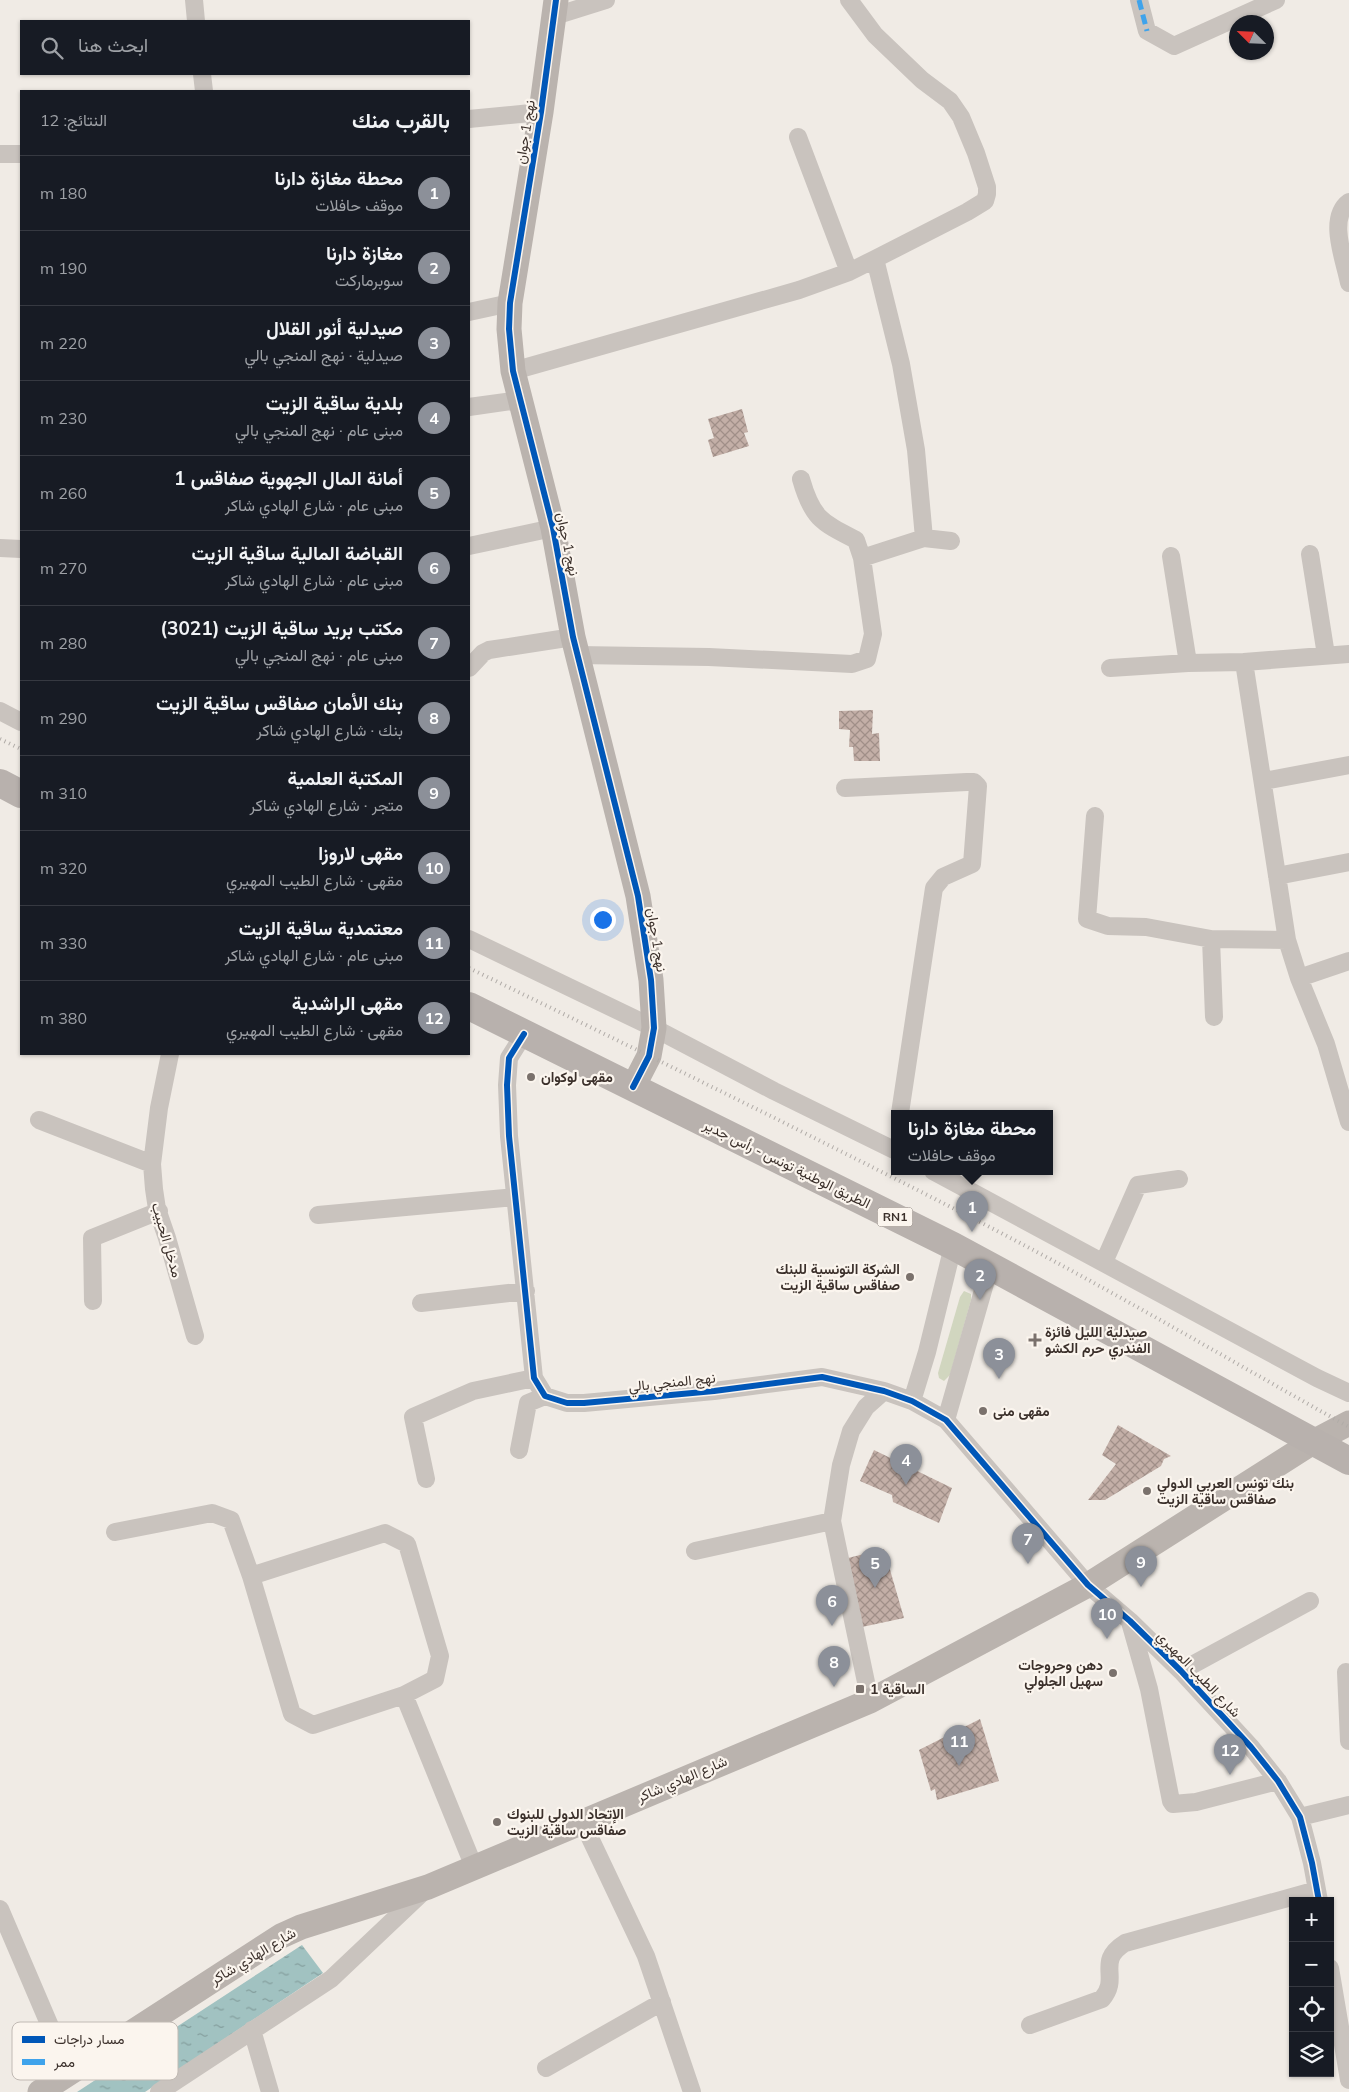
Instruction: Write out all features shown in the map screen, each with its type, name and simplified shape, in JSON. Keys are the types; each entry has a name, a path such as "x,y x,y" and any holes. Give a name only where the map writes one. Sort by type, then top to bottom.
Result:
{"main road":[{"name":"نهج 1 جوان","path":"556,8 510,304 509,328 513,371 519,400 553,528 575,646 638,896 651,980 654,1028 649,1056 633,1087"},
{"path":"0,783 20,793"},
{"name":"الطريق الوطنية تونس - رأس جدير","path":"470,1007 953,1246 1313,1442"},
{"name":"شارع الهادي شاكر","path":"149,2022 281,1936 301,1927 428,1887 870,1701 1088,1586 1313,1442 1349,1423"},
{"name":"RN1","path":"1313,1442 1349,1461"},
{"name":"شارع الهادي شاكر","path":"40,2092 59,2080"}],"street":[{"path":"194,0 196,20"},
{"path":"556,8 606,0"},
{"path":"513,371 799,290 849,272 985,201 987,194 976,153 961,117 950,100 922,80 875,35 849,0"},
{"path":"1139,0 1147,31 1174,46 1276,0"},
{"path":"202,75 204,90"},
{"path":"470,119 541,112"},
{"path":"798,137 849,272"},
{"path":"0,154 20,154"},
{"path":"1349,202 1340,213 1338,230 1349,283"},
{"path":"875,259 901,364 916,450 924,538"},
{"path":"470,312 510,304"},
{"path":"470,407 519,400"},
{"path":"470,667 483,653 489,650 575,646 709,657 852,664 867,659 873,634 862,558 856,540 822,522 812,509 801,479"},
{"path":"470,546 553,528"},
{"path":"862,558 924,538 952,541"},
{"path":"0,548 20,549"},
{"path":"1310,554 1326,655"},
{"path":"1171,556 1188,663"},
{"path":"1110,668 1188,663 1244,662 1349,654"},
{"path":"1244,662 1264,781 1287,940 1299,978 1326,1044 1349,1122"},
{"path":"0,712 20,722"},
{"path":"1264,781 1349,765"},
{"path":"845,788 967,782 974,782 978,786 972,864 943,877 934,888 900,1110"},
{"path":"1095,816 1087,919 1108,926 1146,927 1210,939 1287,940"},
{"path":"1277,876 1349,862"},
{"path":"470,939 654,1028 774,1091 891,1148"},
{"path":"1210,939 1214,1017"},
{"path":"1299,978 1349,961"},
{"path":"519,1450 528,1403 545,1396 534,1378 509,1136 509,1058 524,1034"},
{"name":"مدخل الحبيب","path":"170,1055 159,1108 152,1164 154,1189 195,1336"},
{"path":"39,1120 152,1164"},
{"path":"941,1175 1317,1378 1349,1393"},
{"path":"1104,1262 1138,1185 1179,1178"},
{"path":"318,1215 515,1197"},
{"path":"93,1301 92,1238 159,1211"},
{"path":"912,1401 927,1352 953,1246"},
{"path":"946,1420 990,1266"},
{"path":"421,1303 526,1291"},
{"name":"نهج المنجي بالي","path":"545,1396 567,1403 584,1403 714,1391 822,1377 884,1391 912,1401 946,1420 1088,1586"},
{"path":"426,1479 414,1417 473,1391 534,1378"},
{"path":"870,1701 832,1521 841,1465 851,1431 866,1407 884,1391"},
{"path":"115,1532 212,1513 231,1520 251,1576 292,1714 313,1725 404,1695 436,1679 440,1656 407,1544 385,1534 251,1576"},
{"path":"696,1551 832,1521"},
{"name":"شارع الطيب المهيري","path":"1088,1586 1130,1621 1181,1671 1251,1747 1278,1780 1300,1817 1318,1895"},
{"path":"1181,1671 1310,1601"},
{"path":"1130,1621 1149,1689 1171,1801 1174,1804 1196,1802 1278,1780"},
{"path":"1346,1672 1349,1741"},
{"path":"404,1695 474,1867"},
{"path":"1300,1817 1349,1805"},
{"path":"582,1821 646,1956 692,2092"},
{"path":"178,2079 331,1979 428,1887"},
{"path":"1030,2025 1102,1999 1108,1992 1110,1983 1109,1963 1111,1956 1115,1950 1125,1944 1318,1895"},
{"path":"0,1909 48,2022"},
{"path":"1333,1987 1349,2080"},
{"path":"546,2068 662,2002"},
{"path":"252,2030 270,2092"},
{"path":"159,2092 177,2080"}],"green space":[{"path":"964,1291 971,1294 971,1300 950,1375 944,1381 939,1378 938,1373 960,1297"}],"water":[{"path":"302,1945 323,1973 178,2070 178,2026"},
{"path":"95,2080 163,2080 145,2092 77,2092"}],"building":[{"path":"742,409 748,432 744,433 749,446 713,457 708,440 714,438 708,419"},
{"path":"873,710 872,734 879,733 880,761 854,761 853,747 849,747 850,730 839,729 839,711"},
{"path":"1118,1425 1171,1456 1164,1459 1161,1466 1105,1500 1088,1500 1116,1464 1102,1455"},
{"path":"874,1450 952,1488 939,1523 893,1502 892,1495 860,1481"},
{"path":"884,1549 904,1618 862,1627 848,1558"},
{"path":"980,1719 999,1781 937,1800 935,1789 931,1791 919,1750"}],"railway":[{"path":"0,739 20,749"},
{"path":"470,968 785,1123 1021,1244 1116,1295 1349,1427"}],"marked path":[{"path":"1139,0 1147,31"}],"cycle path":[{"path":"556,0 541,112 510,303 509,329 513,371 553,528 573,637 638,896 651,980 654,1028 649,1056 633,1087"},
{"path":"524,1034 509,1058 507,1085 509,1136 534,1378 545,1396 567,1403 584,1403 714,1391 822,1377 884,1391 912,1401 946,1420 1088,1585 1130,1621 1181,1671 1251,1747 1278,1781 1300,1817 1318,1897"}],"place":[{"name":"مقهى لوكوان","path":"531,1077"},
{"name":"محطة مغازة دارنا","path":"972,1232"},
{"name":"الشركة التونسية للبنك صفاقس ساقية الزيت","path":"910,1277"},
{"name":"مغازة دارنا","path":"980,1300"},
{"name":"صيدلية الليل فائزة الفندري حرم الكشو","path":"1035,1340"},
{"name":"صيدلية أنور القلال","path":"999,1379"},
{"name":"مقهى منى","path":"983,1411"},
{"name":"بلدية ساقية الزيت","path":"906,1485"},
{"name":"بنك تونس العربي الدولي صفاقس ساقية الزيت","path":"1147,1491"},
{"name":"مكتب بريد ساقية الزيت (3021)","path":"1028,1564"},
{"name":"المكتبة العلمية","path":"1141,1587"},
{"name":"أمانة المال الجهوية صفاقس 1","path":"875,1588"},
{"name":"القباضة المالية ساقية الزيت","path":"832,1626"},
{"name":"مقهى لاروزا","path":"1107,1639"},
{"name":"دهن وحروجات سهيل الجلولي","path":"1113,1673"},
{"name":"بنك الأمان صفاقس ساقية الزيت","path":"834,1687"},
{"name":"الساقية 1","path":"860,1689"},
{"name":"معتمدية ساقية الزيت","path":"959,1766"},
{"name":"مقهى الراشدية","path":"1230,1775"},
{"name":"الإتحاد الدولي للبنوك صفاقس ساقية الزيت","path":"497,1822"}]}
